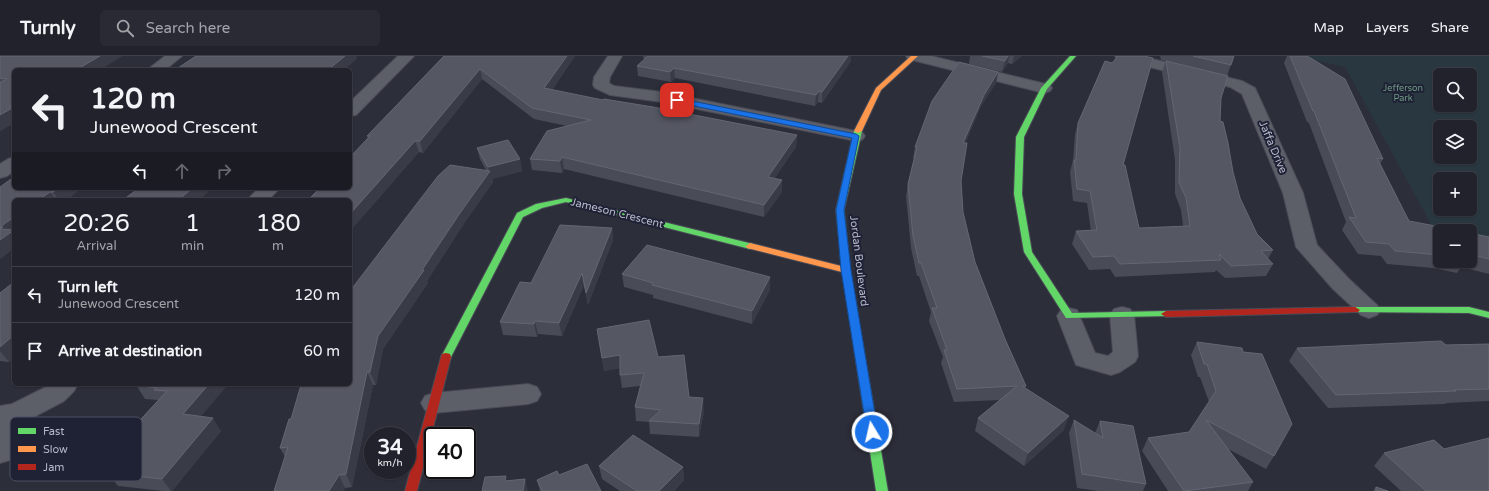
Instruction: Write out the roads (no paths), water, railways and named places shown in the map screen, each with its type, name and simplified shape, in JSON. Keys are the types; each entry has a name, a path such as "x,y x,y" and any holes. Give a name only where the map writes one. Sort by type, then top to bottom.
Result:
{"street":[{"path":"158,68 175,56"},
{"path":"352,109 407,56"},
{"path":"615,56 602,77 601,85 610,90 662,97 856,136"},
{"path":"914,56 1044,88"},
{"name":"Jordan Boulevard","path":"882,491 846,270 840,210 856,136 878,89 914,56"},
{"path":"1073,56 1044,88 1020,137 1018,194 1028,252 1069,316 1085,359 1111,366 1126,356 1122,315"},
{"name":"Jaffa Drive","path":"1122,56 1236,84 1249,91 1292,193 1307,247 1341,284 1369,310"},
{"path":"0,172 12,164"},
{"path":"259,198 268,190"},
{"name":"Jameson Crescent","path":"411,491 445,360 520,215 539,206 566,200 846,270"},
{"path":"1069,316 1369,310 1469,310 1489,316"},
{"path":"0,452 8,414 54,394 63,386"},
{"path":"434,403 528,394"}],"park label":[{"name":"Jefferson Park","path":"1403,94"}]}
